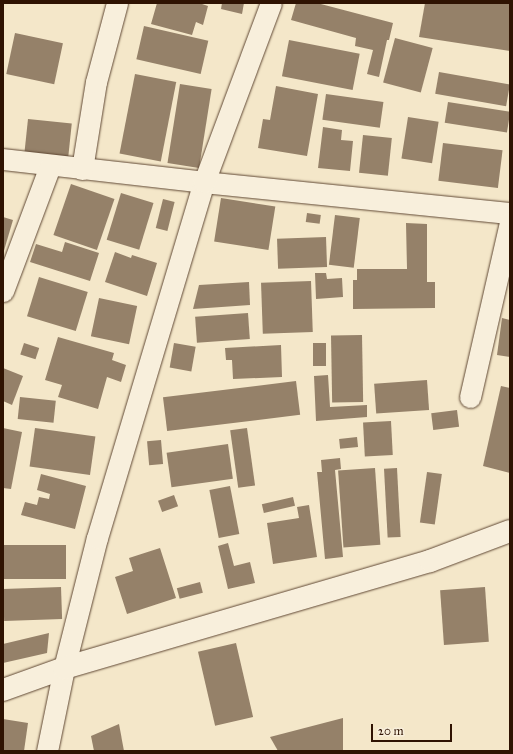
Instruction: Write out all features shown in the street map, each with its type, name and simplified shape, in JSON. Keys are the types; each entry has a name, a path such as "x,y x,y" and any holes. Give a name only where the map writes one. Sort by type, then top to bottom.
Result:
{"street":[{"path":"82,169 96,82 117,3"},
{"path":"47,751 64,668 97,538 204,182 271,3"},
{"path":"3,159 50,166 510,213"},
{"path":"3,291 50,166"},
{"path":"470,398 510,223"},
{"path":"3,690 64,668 430,561 510,531"}],"building":[{"path":"157,3 199,3 208,6 203,25 196,22 192,35 151,24"},
{"path":"222,3 244,3 242,14 221,9"},
{"path":"296,3 317,3 393,23 389,40 387,40 379,77 367,74 373,50 355,46 356,38 291,20"},
{"path":"425,3 510,3 510,51 419,37"},
{"path":"144,26 208,41 201,74 136,59"},
{"path":"15,33 63,43 54,84 6,74"},
{"path":"395,38 433,48 421,93 383,82"},
{"path":"289,40 360,54 353,90 282,76"},
{"path":"439,72 510,85 506,106 435,94"},
{"path":"135,74 176,82 161,162 120,154"},
{"path":"180,84 212,89 199,168 167,163"},
{"path":"276,86 318,94 307,156 258,148 263,119 270,120"},
{"path":"326,94 383,102 380,128 322,120"},
{"path":"448,102 510,112 507,133 445,123"},
{"path":"408,117 439,122 432,163 401,158"},
{"path":"28,119 72,124 68,158 24,154"},
{"path":"323,127 342,130 341,140 353,141 350,171 318,168"},
{"path":"363,135 392,138 388,176 359,173"},
{"path":"443,143 503,150 498,188 438,181"},
{"path":"71,184 114,199 97,250 53,235"},
{"path":"121,193 154,203 139,250 107,240"},
{"path":"221,198 275,207 268,250 214,241"},
{"path":"163,199 175,202 167,231 156,228"},
{"path":"307,213 321,215 320,224 306,222"},
{"path":"335,215 360,218 354,268 329,265"},
{"path":"3,217 13,220 3,254"},
{"path":"406,223 427,224 427,282 435,282 435,308 353,309 353,280 357,280 357,269 407,269"},
{"path":"326,237 327,267 278,269 277,239"},
{"path":"65,242 99,253 90,281 30,262 36,244 62,252"},
{"path":"115,252 131,258 132,255 157,263 147,296 105,282"},
{"path":"315,273 326,273 327,279 342,278 343,297 316,299"},
{"path":"39,277 88,292 76,331 27,316"},
{"path":"311,281 313,332 263,334 261,283"},
{"path":"249,282 250,305 193,309 199,285"},
{"path":"99,298 137,306 129,344 91,336"},
{"path":"248,313 250,339 197,343 195,317"},
{"path":"502,318 510,320 510,357 497,355"},
{"path":"362,335 363,402 332,403 331,336"},
{"path":"58,337 114,353 112,360 126,365 121,382 107,377 98,409 58,397 62,385 45,380"},
{"path":"24,343 39,348 36,359 20,354"},
{"path":"174,343 196,347 191,371 170,368"},
{"path":"313,343 326,343 326,366 313,366"},
{"path":"281,345 282,377 233,379 232,360 226,360 225,348"},
{"path":"3,368 23,376 12,405 3,401"},
{"path":"328,375 330,407 367,405 367,417 316,421 314,376"},
{"path":"427,380 429,410 376,414 374,384"},
{"path":"296,381 300,415 167,431 163,397"},
{"path":"501,386 510,388 510,473 483,466"},
{"path":"20,397 56,401 54,423 18,419"},
{"path":"457,410 459,427 433,430 431,413"},
{"path":"391,421 393,455 365,456 363,422"},
{"path":"3,428 22,432 11,489 3,488"},
{"path":"35,428 95,436 90,475 30,467"},
{"path":"247,428 255,485 238,488 230,430"},
{"path":"357,437 358,447 340,449 339,439"},
{"path":"161,440 163,464 149,465 147,441"},
{"path":"228,444 233,479 171,487 167,453"},
{"path":"340,458 341,469 335,470 343,557 325,559 317,472 322,472 321,460"},
{"path":"375,468 380,545 343,547 338,471"},
{"path":"397,468 401,537 388,538 384,469"},
{"path":"427,472 442,474 435,525 420,523"},
{"path":"41,474 86,486 75,529 21,515 25,502 37,505 39,497 49,499 50,494 37,490"},
{"path":"230,486 239,534 219,538 209,490"},
{"path":"174,495 178,506 162,512 158,501"},
{"path":"293,497 295,506 264,513 262,504"},
{"path":"309,505 317,557 273,564 267,523 299,518 297,507"},
{"path":"228,543 234,566 250,562 255,583 228,589 218,546"},
{"path":"3,545 66,545 66,579 3,579"},
{"path":"160,548 176,598 127,614 115,577 133,571 129,558"},
{"path":"200,582 203,593 180,599 177,588"},
{"path":"61,587 62,619 4,621 3,589"},
{"path":"485,587 489,642 444,645 440,590"},
{"path":"49,633 47,653 3,663 3,644"},
{"path":"236,643 253,717 215,726 198,652"},
{"path":"343,718 343,751 278,751 270,737"},
{"path":"3,719 28,723 24,751 3,751"},
{"path":"119,724 124,751 94,751 91,736"}]}
